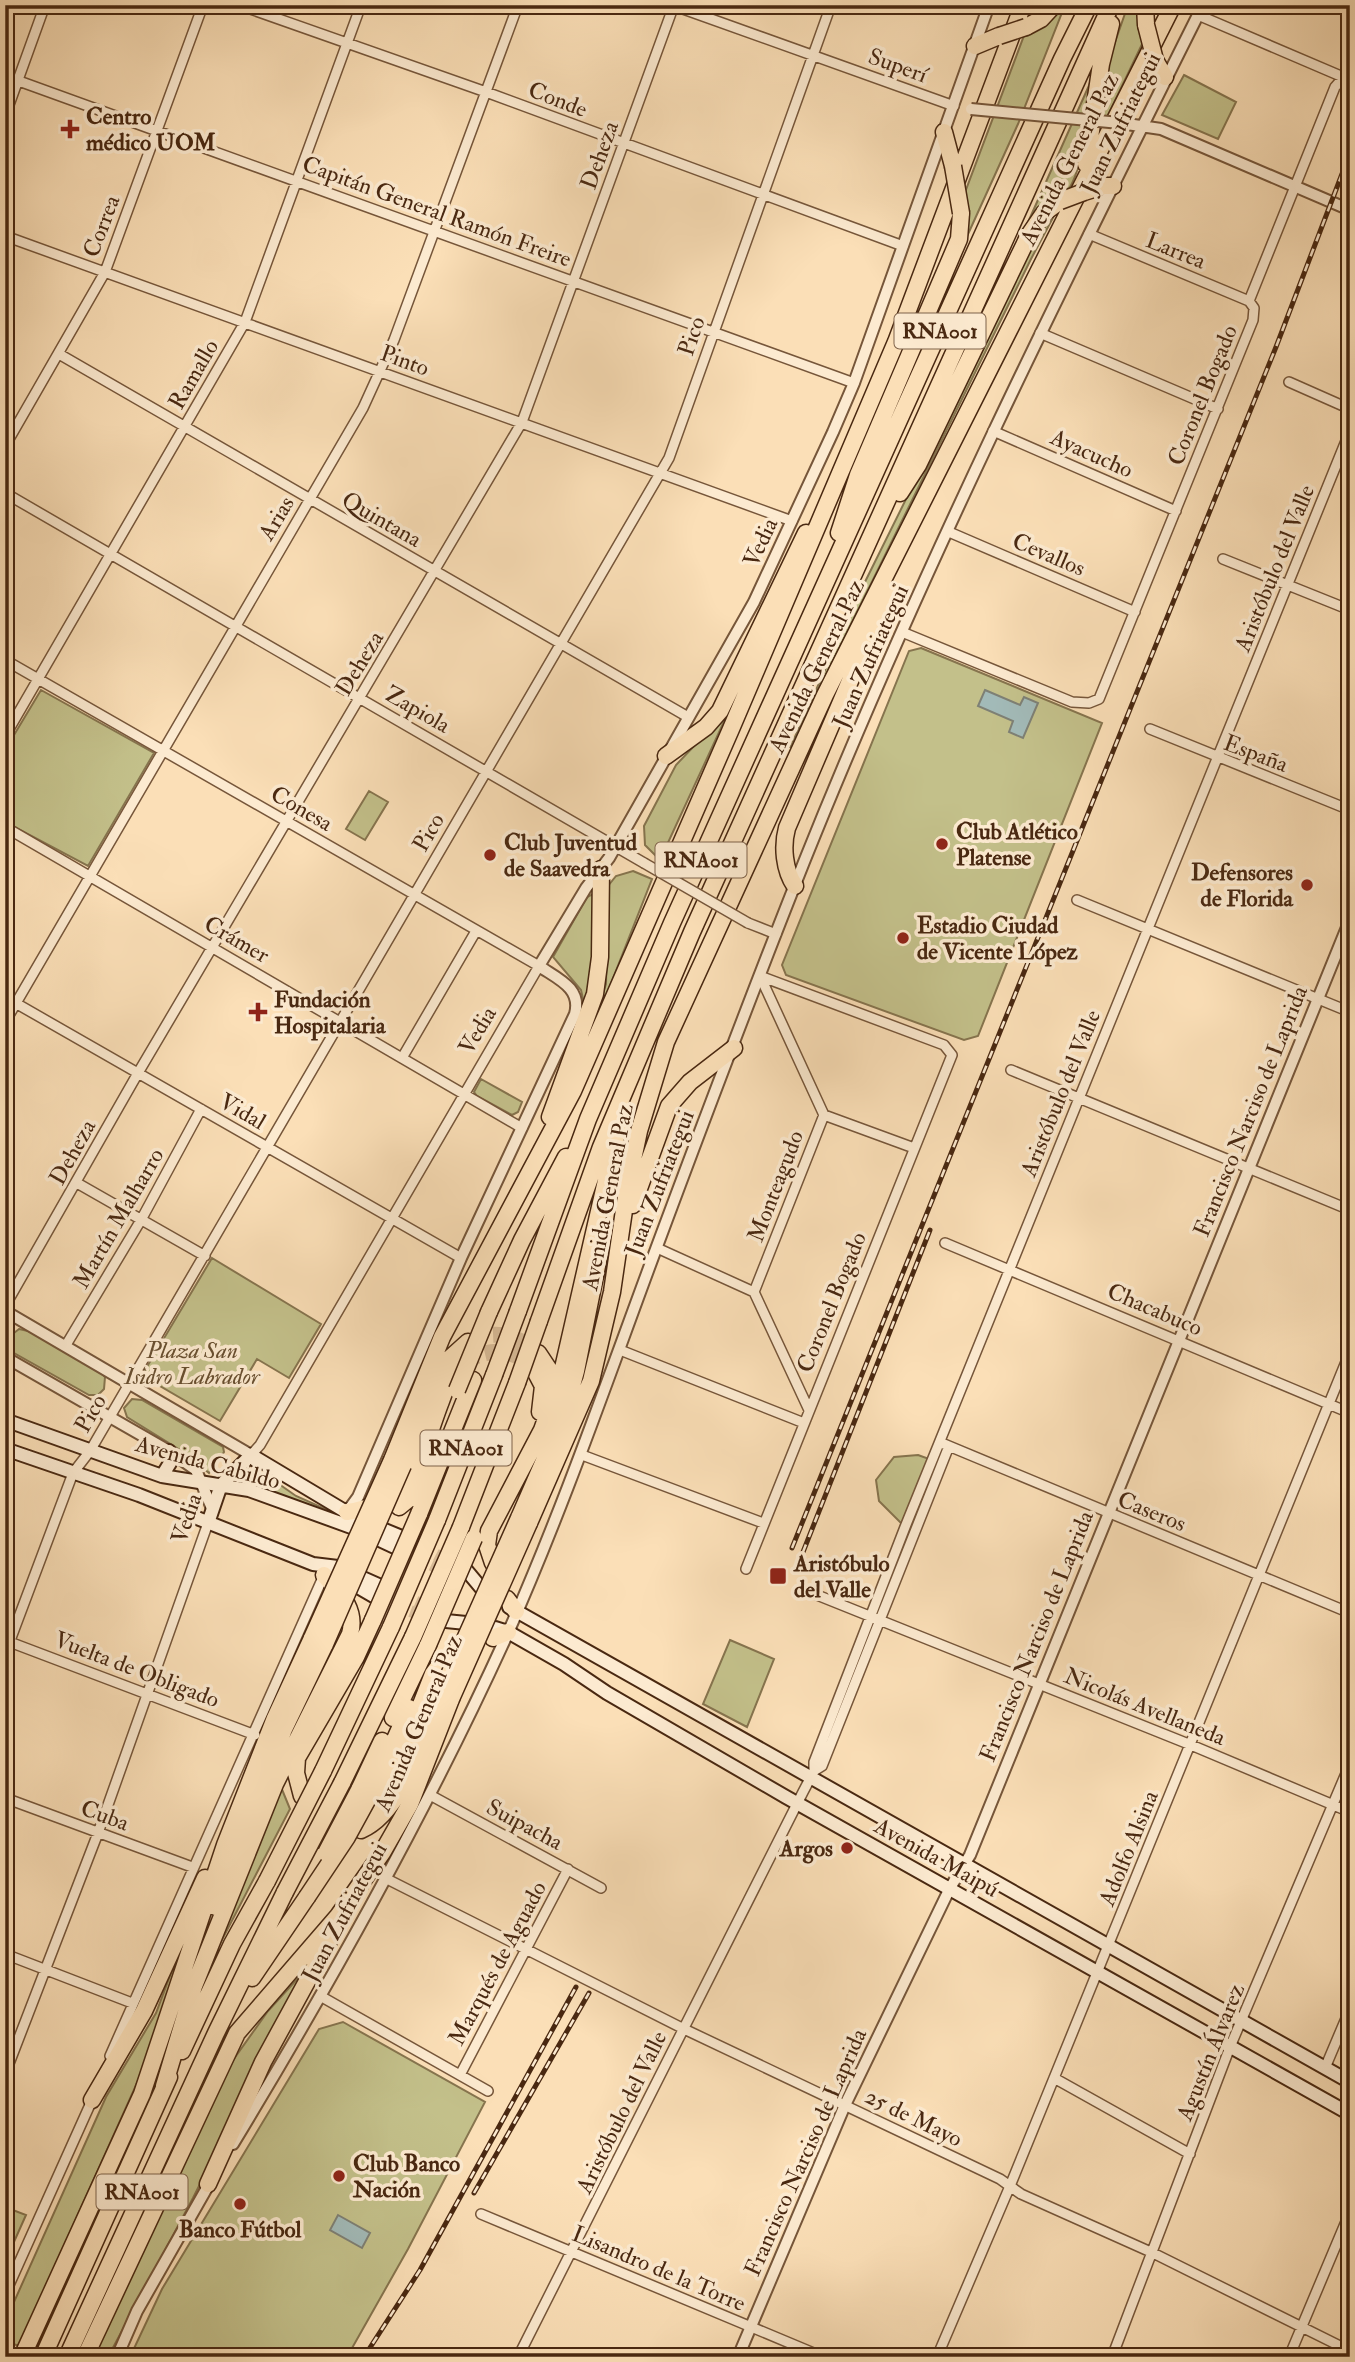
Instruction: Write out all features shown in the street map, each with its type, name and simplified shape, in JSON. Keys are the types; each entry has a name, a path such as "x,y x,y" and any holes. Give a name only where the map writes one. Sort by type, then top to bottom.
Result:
{"highway":[{"path":"397,1463 442,1337 519,1195 584,1066 842,470 960,178 1023,5"},
{"path":"975,46 1026,27 1041,19 1054,5"},
{"path":"1062,59 1080,5"},
{"name":"Avenida General Paz","path":"46,2350 164,2086 232,1944 323,1772 391,1627 438,1520 588,1119 672,923 1062,59 1089,5"},
{"path":"1082,191 1101,64 1113,5"},
{"name":"Avenida General Paz","path":"74,2355 216,2033 413,1637 461,1527 517,1384 629,1077 1113,5"},
{"path":"1145,5 1153,27 1155,60 1165,77"},
{"name":"Avenida General Paz","path":"74,2355 237,2033 356,1893 410,1804 446,1697 524,1520 591,1381 617,1265 628,1183 639,1131 666,1042 825,695 1082,191 1153,27 1170,5"},
{"path":"817,603 858,475 959,239 961,213 944,132"},
{"path":"869,543 918,465 1029,235 1044,213 1059,201 1082,191 1113,186"},
{"path":"666,756 706,727 720,711 789,563 842,470"},
{"path":"795,886 789,874 784,848 787,828 890,590 919,510"},
{"path":"519,1195 595,994 600,957 601,869"},
{"path":"617,1265 638,1187 662,1118 690,1082 734,1048"},
{"path":"524,1520 576,1371 603,1236 604,1201 629,1077"},
{"path":"355,1511 394,1509 416,1493 522,1240 588,1119"},
{"path":"493,1563 487,1545 489,1531 542,1430 553,1402 564,1365 595,1223 604,1201"},
{"path":"289,1751 286,1781 299,1802 297,1758 345,1677 373,1620 473,1380 493,1312"},
{"path":"164,2086 210,1923 318,1641 397,1463 448,1360 468,1342"},
{"path":"364,1792 474,1538 543,1404 541,1378 536,1360 550,1371 553,1402"},
{"path":"355,1511 391,1500 407,1485 449,1379 461,1363"},
{"path":"194,1986 289,1751 352,1626 347,1605 321,1568"},
{"path":"19,2356 32,2334 142,2094 225,1846 275,1718 318,1641"},
{"path":"216,2033 306,1899 326,1853 364,1792 427,1666 442,1650 455,1649 433,1674 387,1791 368,1812"},
{"path":"361,1830 380,1819 394,1802 446,1697"},
{"path":"92,2100 144,2011 198,1891 225,1846"},
{"path":"208,2185 234,2122 277,2035 356,1893"}],"main road":[{"name":"Avenida Cabildo","path":"5,1420 162,1476 249,1490 401,1544 355,1511 251,1455"},
{"path":"5,1448 208,1523 321,1568 381,1596 358,1576 338,1567 321,1568"},
{"path":"162,1476 170,1463 169,1451"},
{"name":"Vedia","path":"208,1523 211,1506 221,1485 251,1455"},
{"path":"465,1576 482,1589"},
{"name":"Avenida Maipú","path":"510,1605 1350,2082"},
{"path":"447,1618 466,1623"},
{"name":"Avenida Maipú","path":"497,1633 1350,2113"}],"street":[{"path":"5,116 16,80 46,5"},
{"name":"Correa","path":"5,446 105,272 203,5"},
{"name":"Conde","path":"239,5 486,92 903,246"},
{"name":"Ramallo","path":"5,736 245,322 361,5"},
{"name":"Arias","path":"5,1022 363,408 381,372 435,232 518,5"},
{"name":"Superí","path":"674,5 954,106 1161,129 1350,210"},
{"name":"Deheza","path":"5,1308 138,1073 522,422 674,5"},
{"name":"Pico","path":"5,1654 7,1641 73,1473 90,1451 205,1256 662,472 831,5"},
{"name":"Vedia","path":"251,1455 267,1433 539,966 586,888 616,845 754,602 854,383 989,5"},
{"path":"1201,10 1346,73"},
{"name":"Juan Zufriategui","path":"117,2357 137,2311 208,2185 322,1997 430,1795 497,1633 582,1455 776,934 902,632 1040,333 1165,77 1201,10"},
{"name":"Coronel Bogado","path":"902,632 1072,702 1088,703 1099,698 1255,315 1249,301 1335,87 1346,73"},
{"name":"Capitán General Ramón Freire","path":"5,76 854,383"},
{"name":"Larrea","path":"1089,234 1249,301"},
{"name":"Pinto","path":"5,236 792,521"},
{"path":"1040,333 1218,409"},
{"name":"Quintana","path":"59,354 688,717"},
{"path":"1289,382 1350,409"},
{"name":"Ayacucho","path":"993,431 1176,511"},
{"name":"Aristóbulo del Valle","path":"518,2357 813,1775 814,1762 876,1619 1010,1270 1350,431"},
{"name":"Zapiola","path":"5,493 748,923 776,934"},
{"name":"Cevallos","path":"949,532 1135,612"},
{"path":"1223,559 1350,610"},
{"name":"Conesa","path":"5,660 539,966 569,987 576,995 575,1014 522,1128"},
{"name":"España","path":"1150,729 1350,810"},
{"name":"Crámer","path":"5,827 522,1128"},
{"path":"1077,900 1350,1012"},
{"name":"Francisco Narciso de Laprida","path":"738,2357 845,2105 950,1888 965,1864 1350,920"},
{"path":"402,1058 476,931"},
{"name":"Coronel Bogado","path":"746,1569 951,1051 944,1045 760,976"},
{"name":"Monteagudo","path":"754,1292 824,1115 760,976"},
{"name":"Vidal","path":"5,997 461,1258"},
{"path":"1011,1070 1350,1210"},
{"name":"Martín Malharro","path":"66,1345 141,1220 201,1109"},
{"path":"824,1115 914,1148"},
{"path":"355,1511 358,1497 461,1258 522,1128"},
{"path":"77,1183 205,1256"},
{"name":"Chacabuco","path":"945,1243 1350,1413"},
{"path":"657,1248 754,1292 809,1410"},
{"path":"5,1308 251,1455"},
{"path":"620,1350 804,1423"},
{"name":"Adolfo Alsina","path":"937,2357 1010,2186 1096,1971 1110,1944 1350,1352"},
{"path":"5,1357 110,1416 196,1470 211,1506"},
{"name":"Caseros","path":"945,1444 1350,1613"},
{"path":"582,1455 763,1523"},
{"name":"Vedia","path":"5,2074 98,1833 208,1523"},
{"path":"5,2294 192,1867 255,1735 321,1568"},
{"name":"Nicolás Avellaneda","path":"807,1591 1191,1745 1350,1812"},
{"name":"Vuelta de Obligado","path":"7,1641 255,1735"},
{"name":"Agustín Álvarez","path":"1112,2357 1230,2047 1350,1764"},
{"name":"Suipacha","path":"430,1795 601,1888"},
{"name":"Cuba","path":"5,1798 192,1867"},
{"name":"Marqués de Aguado","path":"460,2075 568,1869"},
{"name":"25 de Mayo","path":"387,1879 684,2029 845,2105 1010,2186 1021,2194 1153,2253 1350,2351"},
{"path":"5,1954 132,2003"},
{"path":"322,1997 488,2091"},
{"path":"1325,2068 1350,2009"},
{"path":"1054,2078 1190,2154"},
{"path":"1289,2357 1350,2212"},
{"name":"Lisandro de la Torre","path":"481,2214 823,2357"},
{"path":"5,2351 19,2356"}],"green space":[{"path":"1065,5 1018,124 959,254 964,195 1025,33 1057,12"},
{"path":"1128,5 1139,5 1145,38 1100,132 1106,68"},
{"path":"1184,75 1236,102 1218,139 1162,115"},
{"path":"1091,81 1084,139 1072,183 1057,203 1025,229"},
{"path":"1056,212 790,748 860,592 1025,259 1044,224"},
{"path":"782,596 660,860 645,845 644,826 676,765 700,740"},
{"name":"Club Atlético Platense","path":"921,648 1102,723 978,1036 964,1040 786,975 782,965 909,651"},
{"path":"41,690 154,753 88,866 5,822 5,750"},
{"path":"369,791 388,802 365,840 346,829"},
{"path":"633,871 652,879 579,1065 606,984 608,886 616,876"},
{"path":"593,894 595,950 585,1008 581,990 553,957 587,897"},
{"path":"481,1079 522,1102 518,1112 512,1115 477,1096 474,1092"},
{"name":"Plaza San Isidro Labrador","path":"212,1258 321,1324 289,1378 257,1359 220,1421 148,1379 145,1370"},
{"path":"19,1329 28,1331 100,1371 105,1377 104,1389 98,1395 89,1395 14,1353 9,1346 9,1337"},
{"path":"132,1399 142,1400 223,1447 224,1452 209,1473 185,1453 127,1417 124,1408"},
{"path":"918,1455 932,1460 905,1527 879,1501 876,1480 894,1457"},
{"path":"256,1474 266,1475 296,1496 341,1516 340,1519 249,1484 247,1482"},
{"path":"730,1640 774,1659 747,1727 703,1704"},
{"path":"281,1787 290,1809 211,1961"},
{"path":"185,1936 154,2039 137,2083 19,2346 5,2341 5,2322 106,2097 156,2013"},
{"path":"310,1965 193,2198 108,2357 92,2357 226,2070 268,2011"},
{"name":"Club Banco Nación","path":"343,2022 485,2102 408,2249 347,2357 130,2357 162,2289 319,2029"},
{"path":"5,2207 26,2215 5,2262"}],"water":[{"path":"985,690 1020,705 1024,697 1038,703 1023,738 1009,732 1013,721 978,706"},
{"path":"338,2215 370,2233 362,2248 330,2230"}],"tunnel":[{"path":"470,1341 488,1335 505,1336 522,1342 538,1353"},
{"path":"463,1363 481,1354 499,1352 517,1356 533,1367"},
{"path":"404,1538 454,1564"},
{"path":"399,1549 450,1574"},
{"path":"383,1587 448,1616"},
{"path":"377,1598 428,1618"}],"railway":[{"path":"792,1548 1276,347 1350,153"},
{"path":"803,1552 930,1230"},
{"path":"364,2357 420,2270 576,1987"},
{"path":"474,2193 589,1993"}],"place":[{"name":"Centro médico UOM","path":"70,129"},
{"name":"Club Atlético Platense","path":"942,844"},
{"name":"Club Juventud de Saavedra","path":"490,855"},
{"name":"Defensores de Florida","path":"1307,885"},
{"name":"Estadio Ciudad de Vicente López","path":"903,938"},
{"name":"Fundación Hospitalaria","path":"258,1012"},
{"name":"Aristóbulo del Valle","path":"778,1576"},
{"name":"Argos","path":"847,1848"},
{"name":"Club Banco Nación","path":"339,2176"},
{"name":"Banco Fútbol","path":"240,2204"}]}
